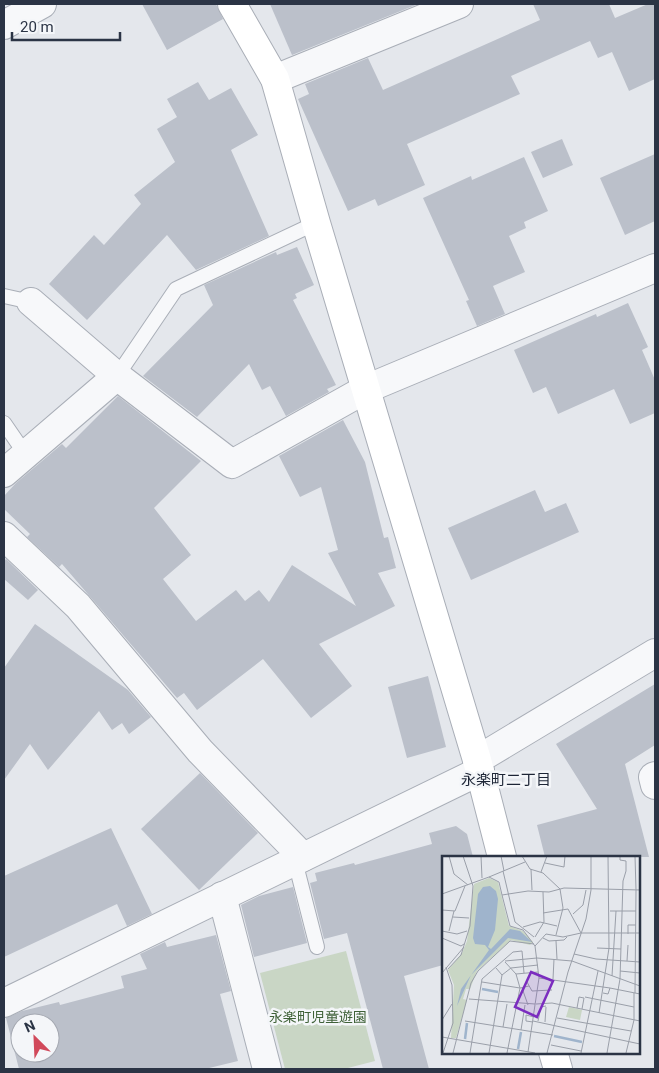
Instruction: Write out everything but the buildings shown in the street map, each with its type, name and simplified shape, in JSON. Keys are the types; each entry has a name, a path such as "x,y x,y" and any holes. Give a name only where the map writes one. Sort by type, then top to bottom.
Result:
{"street":[{"path":"4,25 42,4"},
{"path":"232,4 275,79 478,766 502,856"},
{"path":"275,79 460,4"},
{"path":"31,302 117,376 232,464 366,389 655,268"},
{"path":"4,473 117,376"},
{"path":"4,536 78,606 200,751 299,859"},
{"path":"4,1003 299,859 478,766 655,653"},
{"path":"655,776 653,777 655,785"},
{"path":"222,896 267,1069"},
{"path":"553,1053 558,1069"}],"lane":[{"path":"117,376 176,289 316,223"},
{"path":"4,296 31,302"},
{"path":"4,424 26,454"},
{"path":"299,859 317,947"}],"green space":[{"name":"永楽町児童遊園","path":"346,951 375,1061 344,1069 285,1069 260,973"}],"district":[{"name":"永楽町二丁目","path":"506,780"}]}
